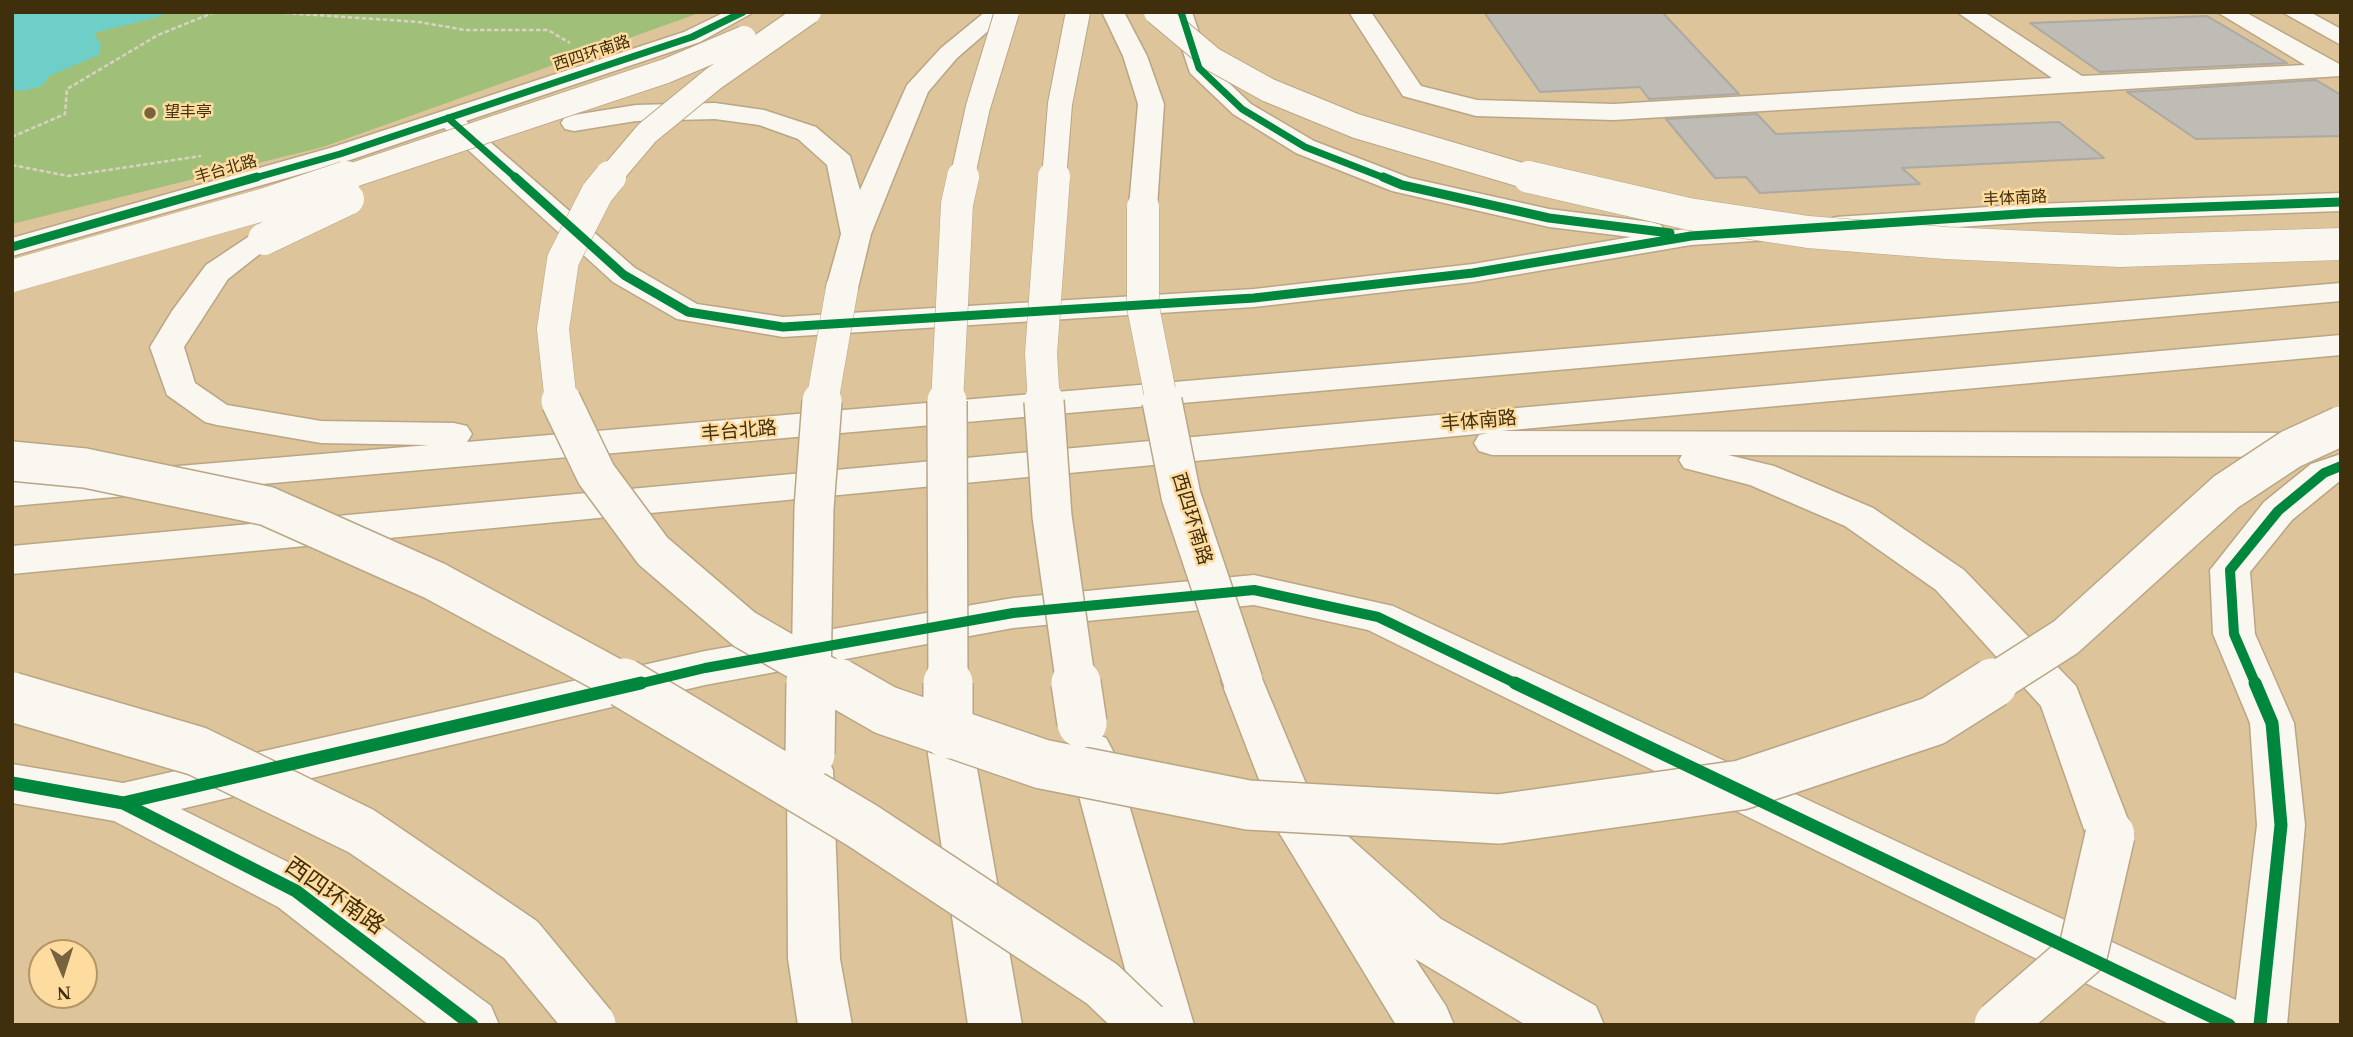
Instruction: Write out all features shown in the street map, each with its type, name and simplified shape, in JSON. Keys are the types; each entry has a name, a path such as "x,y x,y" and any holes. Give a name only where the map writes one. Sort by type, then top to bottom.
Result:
{"main road":[{"name":"西四环南路","path":"448,118 692,37 743,12"},
{"path":"12,276 266,204 487,132 666,71 808,12"},
{"path":"808,12 713,79 647,133 597,193 563,260 553,329 561,406 596,474 653,551 744,629 885,710 1042,764 1248,805 1499,819 1741,785 1933,721 2066,637 2226,492 2291,449 2341,426"},
{"path":"825,1025 814,959 810,754 814,508 823,395 842,288 856,234 916,90 949,53 999,12"},
{"path":"995,1025 948,734 947,362 957,204 978,107 1007,12"},
{"path":"1078,12 1060,104 1041,354 1052,516 1082,723 1167,1025"},
{"name":"西四环南路","path":"1113,12 1135,56 1151,104 1143,207 1143,307 1181,496 1244,681 1297,820 1427,1025"},
{"path":"1156,12 1212,60 1268,90 1356,126 1554,185 1689,214 1808,232 1959,244 2120,251 2341,244"},
{"path":"1181,12 1199,68 1242,109 1306,147 1402,185 1549,218 1691,236"},
{"path":"1360,12 1412,91 1476,108 1614,112 2333,71 2228,12"},
{"path":"1968,12 2077,85"},
{"path":"2293,12 2341,38"},
{"path":"666,438 321,432 217,414 179,388 167,347 188,311 217,272 264,239 353,196 574,123 636,113 715,111 764,118 807,133 839,162 856,234"},
{"path":"448,118 624,275 688,312 783,327 1254,298 1473,273 1691,236"},
{"name":"丰台北路","path":"12,247 340,154 448,118"},
{"name":"丰体南路","path":"1691,236 2034,213 2341,202"},
{"path":"2299,204 2341,232"},
{"name":"丰台北路","path":"12,493 666,438 2244,298 2341,292"},
{"name":"丰体南路","path":"12,560 1280,440 2327,346"},
{"path":"1280,440 1627,445 2341,445"},
{"path":"1627,445 1761,475 1858,517 1950,580 2060,698 2110,835 2083,952 1999,1025"},
{"path":"12,461 85,468 267,506 435,580 648,696 863,826 1102,984 1145,1025"},
{"path":"2260,1025 2281,825 2272,723 2234,634 2230,570 2278,511 2324,473 2341,466"},
{"path":"12,783 123,803 705,668 1013,613 1254,590 1378,617 2229,1025"},
{"path":"12,697 197,751 361,831 521,940 591,1025"},
{"name":"西四环南路","path":"123,803 296,891 472,1025"},
{"path":"1297,820 1423,936 1577,1025"}],"path":[{"path":"12,137 65,114 67,89 89,75 158,35 215,12"},
{"path":"271,12 419,22 465,30 548,30 575,45 562,50"},
{"path":"12,165 68,176 211,154"}],"green space":[{"path":"12,12 702,12 323,147 12,224"}],"water":[{"path":"12,12 163,12 162,16 94,33 101,45 99,55 49,76 42,86 22,91 12,90"}],"building":[{"path":"1484,12 1662,12 1739,94 1649,99 1640,87 1540,92"},
{"path":"2207,16 2287,63 2100,72 2030,23"},
{"path":"2316,80 2341,95 2341,136 2196,139 2127,92"},
{"path":"1757,114 1776,134 2059,122 2104,158 1902,168 1920,184 1760,193 1746,177 1715,178 1666,119"}],"cycle path":[{"path":"12,247 340,154 692,37 743,12"},
{"path":"1181,12 1199,68 1242,109 1305,147 1402,185 1549,218 1670,233"},
{"path":"448,118 624,275 688,312 783,327 1254,298 1473,273 1691,236 2034,213 2341,202"},
{"path":"2260,1025 2281,825 2272,723 2234,634 2230,570 2278,511 2324,473 2341,466"},
{"path":"123,803 705,668 1013,613 1254,590 1378,617 2229,1025"},
{"path":"12,783 123,803 296,891 472,1025"}],"place":[{"name":"望丰亭","path":"150,113"}]}
